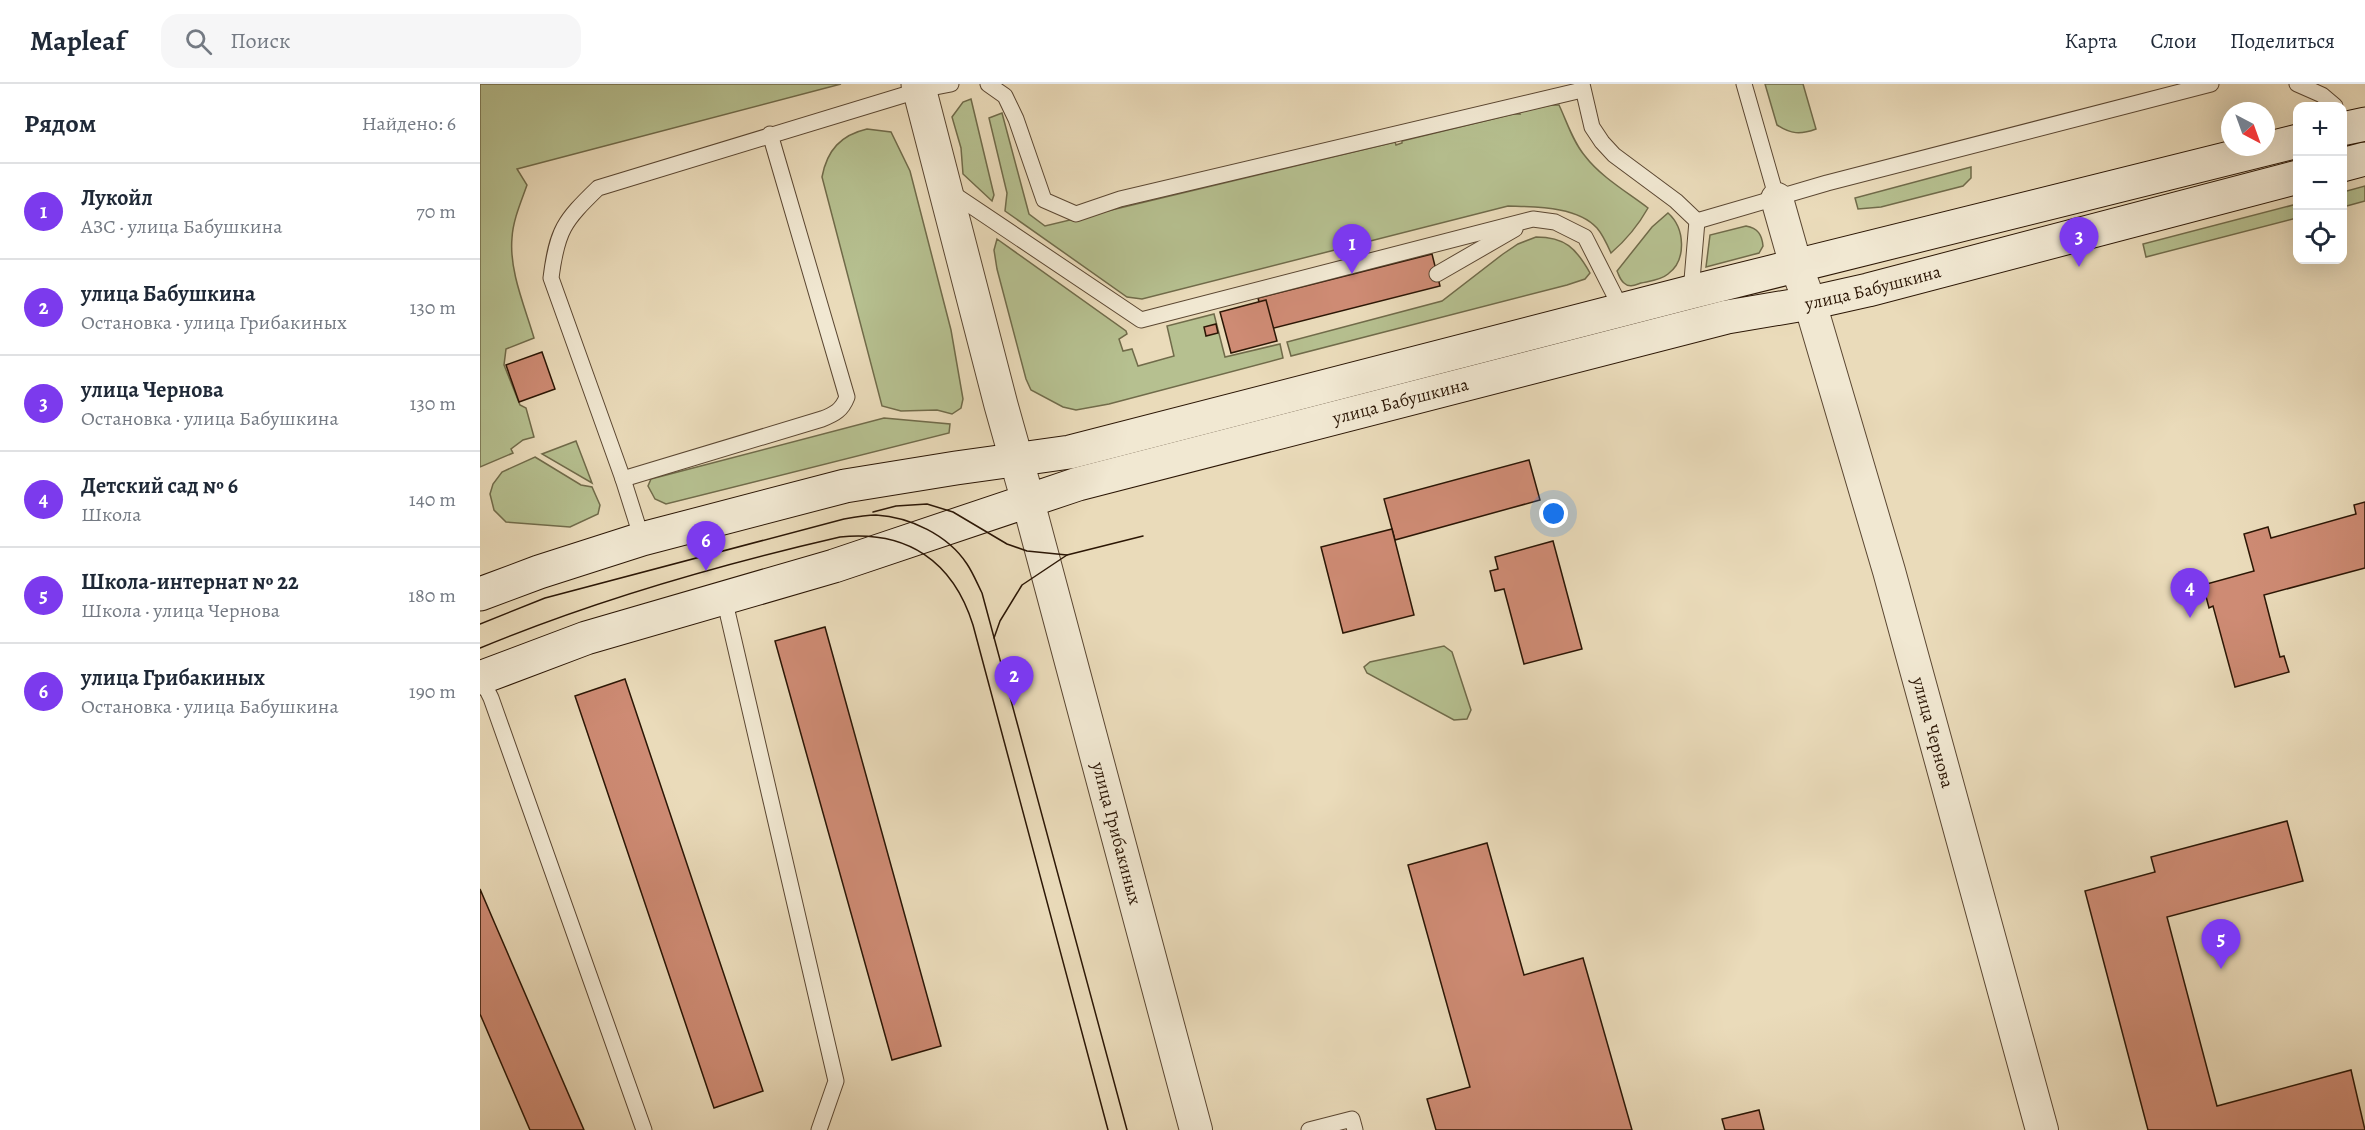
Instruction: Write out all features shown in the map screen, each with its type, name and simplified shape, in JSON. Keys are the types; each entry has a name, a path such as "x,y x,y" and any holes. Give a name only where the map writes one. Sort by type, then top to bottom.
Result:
{"main road":[{"name":"улица Грибакиных","path":"930,86 947,189 1001,405 1028,501"},
{"name":"улица Бабушкина","path":"480,594 539,572 642,539 845,486 1070,452 1691,292 2293,142"},
{"path":"2347,164 2365,159"},
{"name":"улица Бабушкина","path":"480,678 586,638 834,566 1078,484 1727,317 1810,303 1868,290 2293,178"}],"street":[{"name":"улица Чернова","path":"1777,199 1889,571 2042,1130"},
{"name":"улица Грибакиных","path":"1028,501 1196,1130"}],"lane":[{"path":"988,84 1005,96 1016,118 1044,200 1076,214 1120,200 1582,87 1592,127 1614,155 1676,201 1697,221"},
{"path":"1744,84 1777,199"},
{"path":"1697,221 1827,183 2211,84"},
{"path":"2297,84 2322,95 2349,120"},
{"path":"642,539 624,479 551,278 555,246 569,216 598,188 930,86"},
{"path":"624,479 822,419 835,414 843,406 847,397 770,134"},
{"path":"947,189 1141,320 1282,288 1533,219 1555,222 1585,237 1622,310"},
{"path":"1437,274 1533,219"},
{"path":"1691,292 1697,221"},
{"path":"724,598 836,1080 819,1130"},
{"path":"480,678 491,699 644,1130"},
{"path":"1309,1130 1352,1119 1355,1130"}],"green space":[{"path":"480,84 841,84 517,169 527,185 513,231 513,263 518,289 534,338 506,349 504,365 520,405 526,408 534,437 523,440 511,449 513,453 480,467"},
{"path":"1765,84 1803,84 1816,129 1796,133 1777,125"},
{"path":"971,99 994,195 992,201 963,174 961,148 952,117 963,102"},
{"path":"1559,105 1577,145 1591,164 1648,208 1631,232 1611,253 1597,228 1578,215 1555,209 1508,206 1142,299 1127,297 1005,211 1007,193 989,118 1002,113 1029,214 1045,226 1395,142 1396,145 1402,141"},
{"path":"867,129 891,132 910,171 951,330 963,399 961,408 952,414 937,410 901,411 882,406 822,177 827,159 837,145 850,135"},
{"path":"1971,167 1971,178 1963,186 1881,207 1858,209 1855,198"},
{"path":"2365,186 2365,201 2347,206 2347,191"},
{"path":"2293,205 2293,219 2146,257 2143,244"},
{"path":"1668,213 1678,227 1682,244 1681,253 1674,268 1659,279 1632,286 1626,285 1617,271 1652,227"},
{"path":"1746,226 1754,228 1762,239 1763,246 1759,253 1706,267 1710,235"},
{"path":"1536,237 1555,239 1569,246 1580,257 1590,273 1585,279 1567,285 1291,356 1287,342 1442,301 1503,254 1518,244"},
{"path":"997,239 1126,331 1127,334 1119,339 1123,351 1132,349 1138,366 1174,356 1167,326 1214,314 1225,357 1280,344 1283,358 1109,404 1076,410 1063,407 1031,390 1026,379 997,269 994,250"},
{"path":"884,418 950,424 949,433 666,504 655,499 648,486 651,479"},
{"path":"576,441 592,483 542,454"},
{"path":"535,457 581,485 592,487 600,505 598,514 570,527 506,522 494,510 490,494 493,484 502,472"},
{"path":"1444,646 1452,652 1471,710 1467,719 1454,720 1367,673 1364,667 1370,662"}],"building":[{"path":"1432,254 1440,286 1266,330 1258,298"},
{"path":"1266,300 1277,341 1231,353 1220,312"},
{"path":"1216,324 1218,333 1206,336 1204,327"},
{"path":"542,352 555,389 519,402 506,365"},
{"path":"1529,460 1540,500 1395,540 1384,499"},
{"path":"2365,502 2365,568 2264,595 2280,657 2284,656 2289,672 2235,687 2213,606 2209,608 2203,585 2254,571 2244,534 2268,527 2271,538 2356,514 2354,505"},
{"path":"1392,529 1414,615 1343,633 1321,547"},
{"path":"1553,541 1582,649 1524,664 1504,589 1495,591 1490,571 1498,569 1495,557"},
{"path":"825,627 941,1046 892,1060 775,641"},
{"path":"625,679 763,1091 714,1108 575,696"},
{"path":"2287,821 2303,881 2167,917 2217,1106 2351,1070 2365,1130 2148,1130 2085,891 2155,872 2151,857"},
{"path":"1487,843 1524,975 1583,958 1632,1130 1436,1130 1427,1099 1470,1087 1408,865"},
{"path":"480,889 584,1130 530,1130 480,1014"},
{"path":"1759,1110 1764,1130 1725,1130 1722,1119"}],"tram line":[{"path":"873,512 896,506 927,504 953,512 1007,544 1027,551 1067,555 1143,536"},
{"path":"480,624 545,598 844,519 876,515 902,519 927,529 950,544 967,564 982,593 1127,1130"},
{"path":"480,648 568,614 658,585 749,559 840,537 864,536 886,539 924,554 940,567 953,583 973,625 1108,1130"},
{"path":"994,638 1000,621 1022,585 1067,555"}],"place":[{"name":"улица Чернова","path":"2079,267"},
{"name":"Лукойл","path":"1352,274"},
{"name":"улица Грибакиных","path":"706,571"},
{"name":"Детский сад № 6","path":"2190,618"},
{"name":"улица Бабушкина","path":"1014,706"},
{"name":"Школа-интернат № 22","path":"2221,969"}]}
